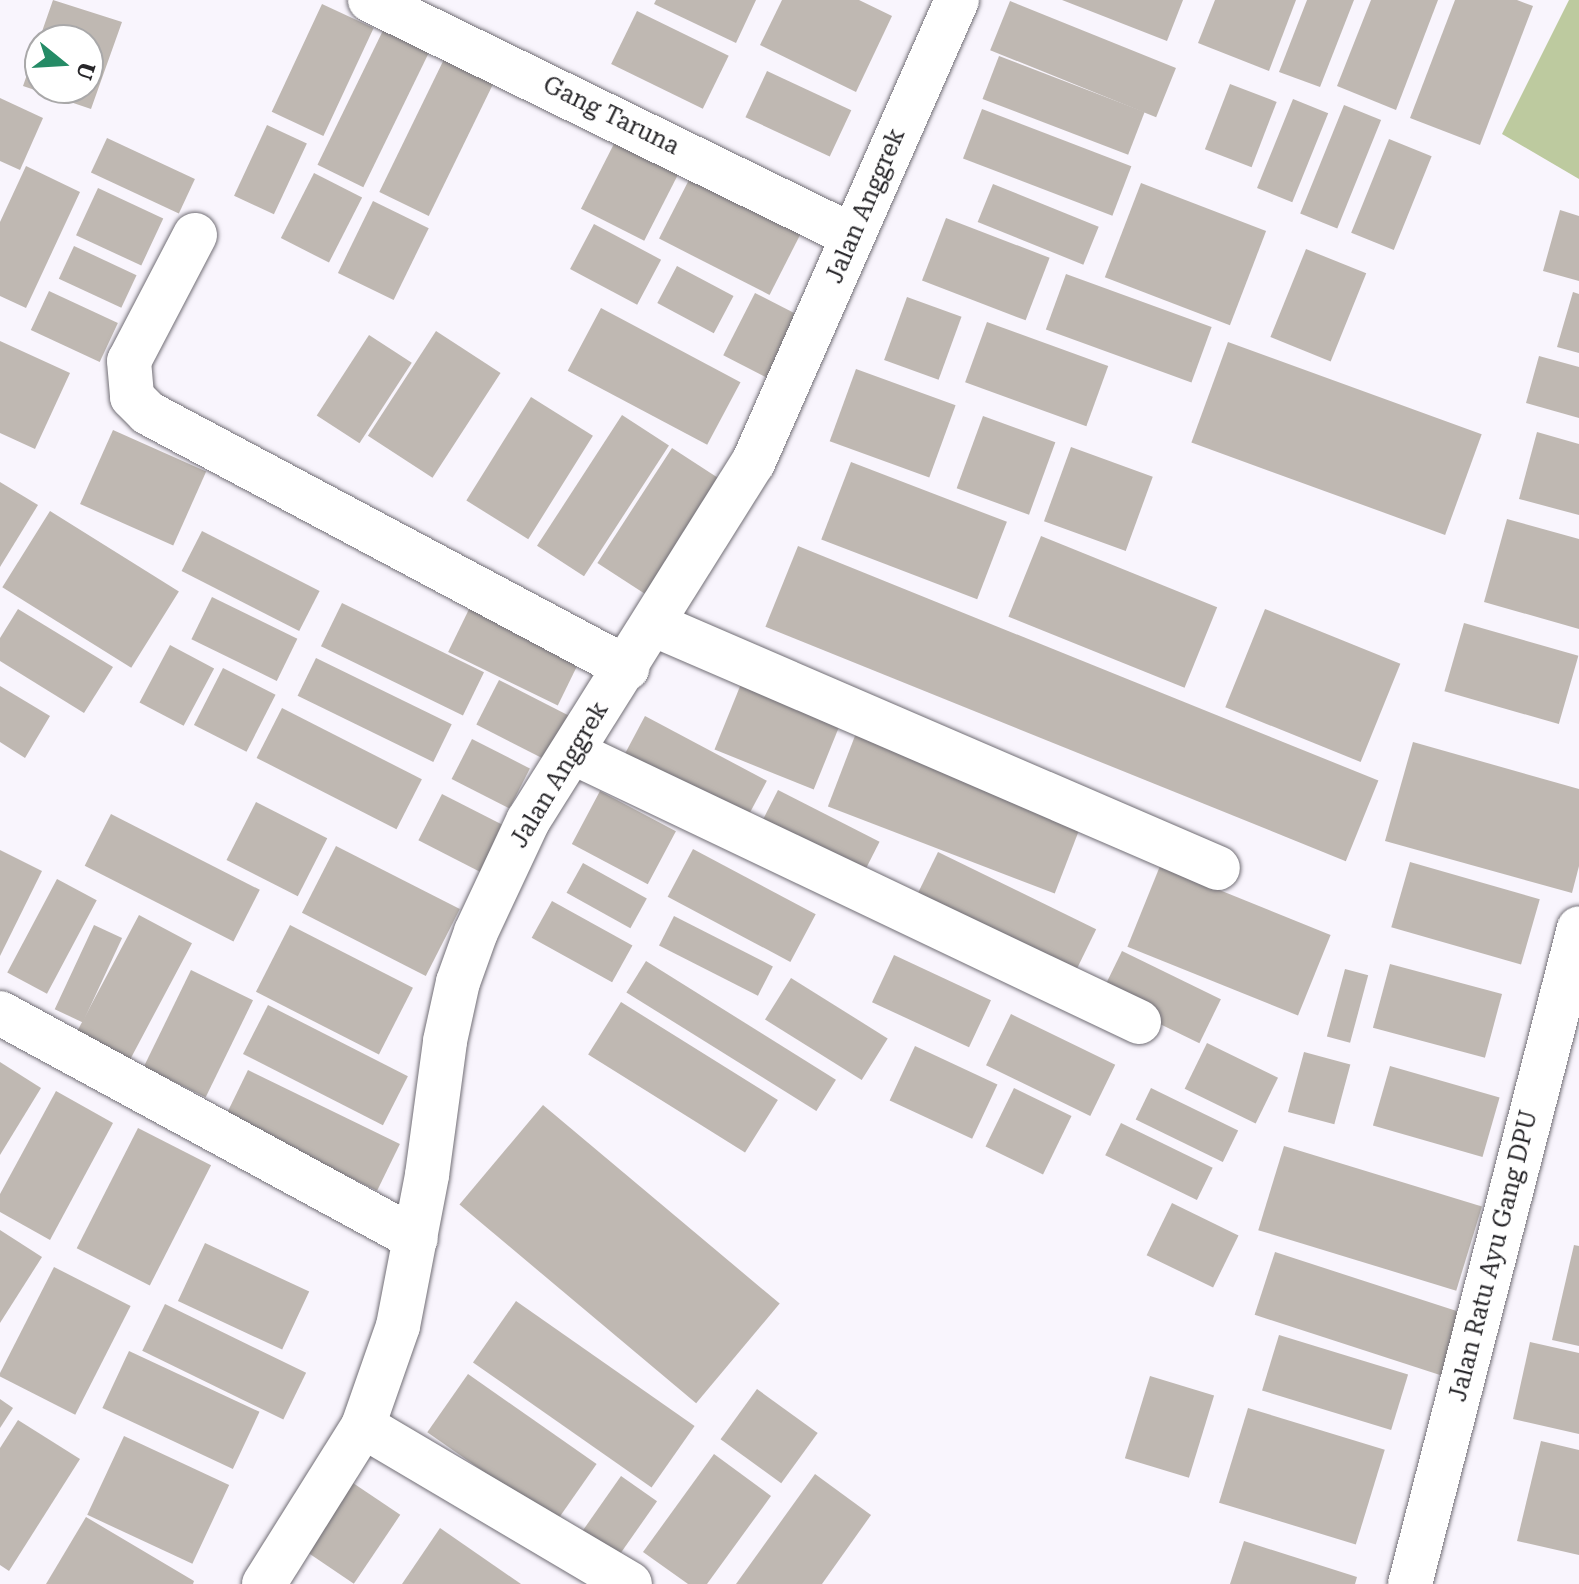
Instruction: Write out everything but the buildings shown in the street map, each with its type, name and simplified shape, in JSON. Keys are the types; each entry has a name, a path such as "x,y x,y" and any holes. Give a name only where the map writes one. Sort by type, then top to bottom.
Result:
{"street":[{"name":"Gang Taruna","path":"370,0 851,235"},
{"name":"Jalan Anggrek","path":"264,1584 363,1426 398,1326 416,1239 458,982 528,821 655,625 759,450 957,0"},
{"path":"195,235 129,361 132,397 148,413 627,668"},
{"path":"655,625 1218,868"},
{"path":"572,752 1139,1022"},
{"name":"Jalan Ratu Ayu Gang DPU","path":"1410,1584 1579,928"},
{"path":"0,1013 416,1239"},
{"path":"363,1426 630,1584"}],"green space":[{"path":"1569,0 1579,0 1579,179 1502,134"}]}
